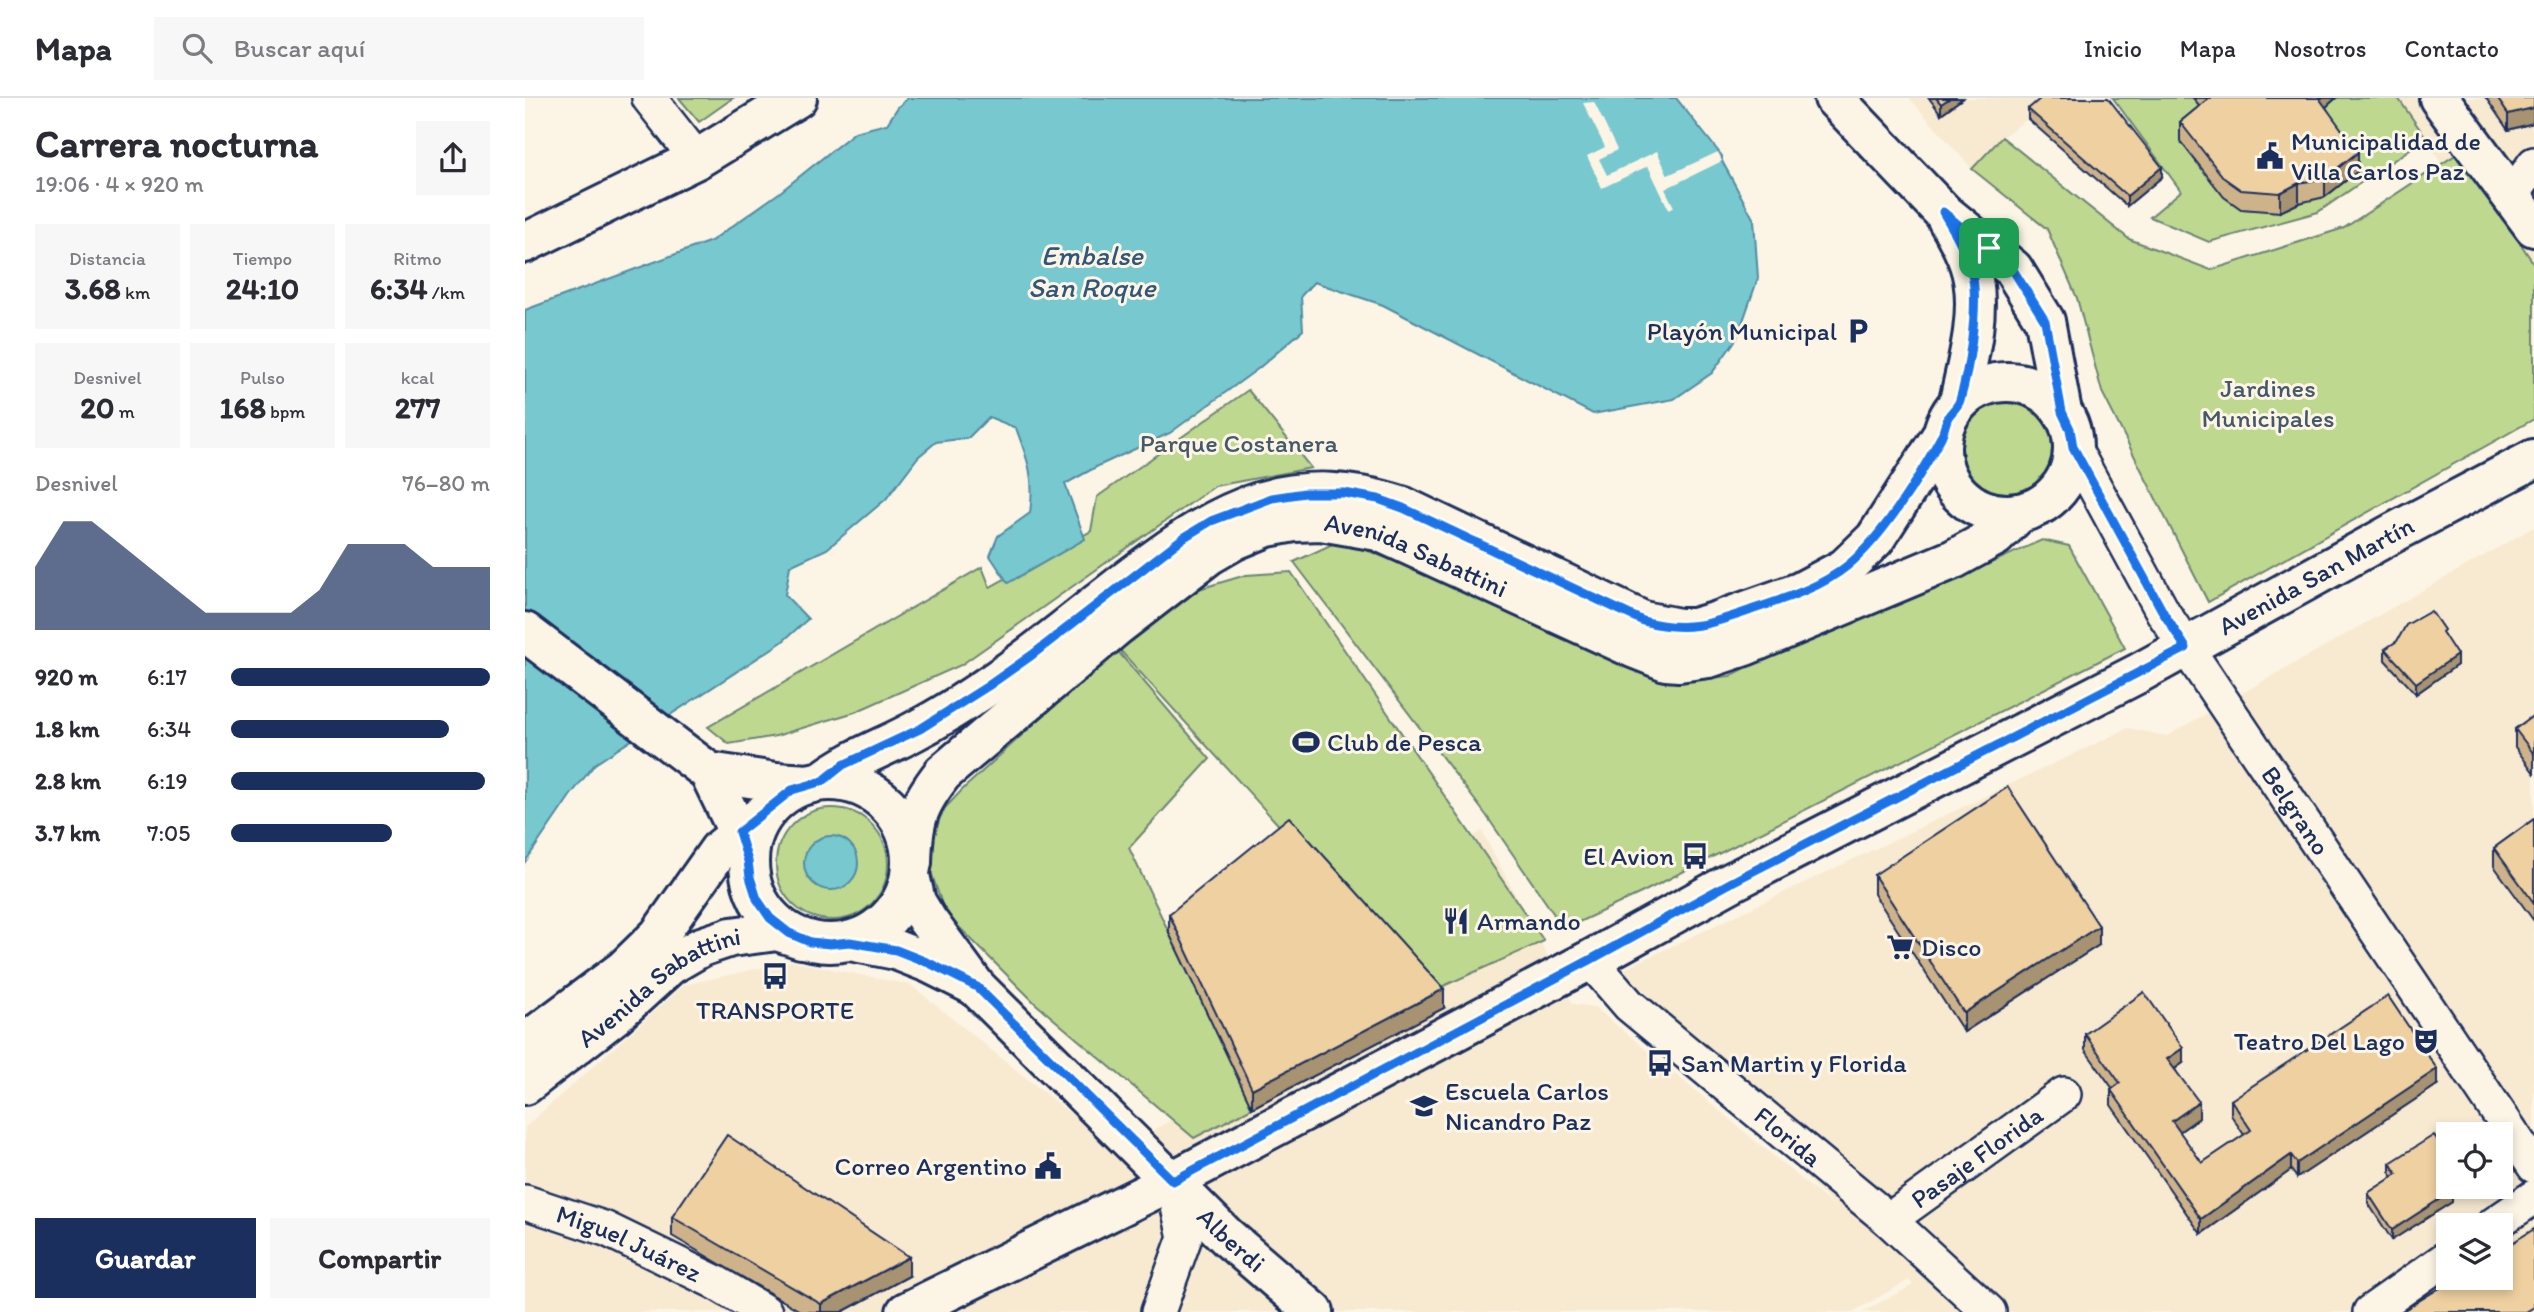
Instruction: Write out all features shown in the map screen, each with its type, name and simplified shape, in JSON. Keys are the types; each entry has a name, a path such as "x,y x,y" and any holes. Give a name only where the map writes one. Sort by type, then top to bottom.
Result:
{"main road":[{"path":"525,243 697,159 797,98"},
{"path":"1834,98 1934,203 2013,270 2045,321 2068,429 2071,465 2064,482 2052,497 2036,508 2019,513 1997,514 1977,507 1960,494 1947,477 1941,457 1942,435 1948,417 1959,402 1975,391 1994,384 2013,383 2032,388 2049,398 2068,429"},
{"path":"2439,98 2534,227"},
{"path":"1934,203 1963,247 1973,277 1976,305 1959,402"},
{"name":"Avenida Sabattini","path":"816,782 843,765 920,729 988,686 1183,538 1211,521 1272,498 1305,493 1344,493 1378,499 1416,513 1643,621 1664,627 1694,628 1800,592 1845,568 1875,538 1942,435"},
{"name":"Avenida San Martín","path":"906,1312 1173,1181 1732,882 2186,648 2534,458"},
{"path":"2457,499 2534,484"},
{"name":"Avenida Sabattini","path":"911,871 913,831 920,808 924,796 943,773 1117,626 1209,555 1235,540 1267,527 1321,521 1378,531 1633,648 1666,661 1679,662 1709,658 1745,646 1954,559 1996,536 2019,513"},
{"path":"525,632 709,772 751,835 750,877 757,899 770,918 789,933 810,942 850,942 871,933 889,919 902,901 911,871 910,844 893,809 878,796 861,786 842,781 776,782 709,772"},
{"path":"751,835 777,800 792,790 816,782"},
{"name":"Avenida Sabattini","path":"525,1044 623,970 659,935 719,850 751,835"},
{"name":"Alberdi","path":"911,871 916,902 977,987 1227,1237 1314,1312"},
{"name":"Avenida Sabattini","path":"525,1084 615,1014 670,965 701,947 731,937 777,931 810,942"},
{"name":"Alberdi","path":"850,942 896,950 977,987"}],"street":[{"path":"649,98 697,159"},
{"path":"2512,197 2534,164"},
{"name":"Belgrano","path":"2068,429 2164,614 2534,1166"},
{"name":"Florida","path":"1590,960 1629,1005 1889,1220 1989,1312"},
{"name":"Pasaje Florida","path":"1889,1220 2064,1094"},
{"path":"1158,1312 1185,1237 1173,1181"},
{"path":"2510,1213 2534,1196"},
{"name":"Miguel Juárez","path":"525,1202 606,1229 715,1282 765,1312"},
{"path":"2369,1312 2436,1265"}],"shaded area":[{"path":"1909,98 2057,98 2002,137 1972,169"},
{"path":"2398,98 2534,98 2534,320 2426,138"},
{"path":"2534,527 2534,1312 1862,1312 1913,1285 1909,1280 1853,1312 525,1312 525,1127 684,985 791,961 911,985 1118,1152 1172,1119 1252,1108 1353,907 1482,831 1573,1004 1595,1007 1836,1208 1607,977 2128,728 2167,736"}],"green space":[{"path":"679,98 733,98 699,122"},
{"path":"2113,98 2398,98 2426,138 2318,212 2209,242 2150,217 2181,191"},
{"name":"Jardines Municipales","path":"2002,137 2129,239 2211,270 2344,228 2460,152 2534,264 2534,419 2208,602 2102,392 2077,298 2047,229 1972,169"},
{"name":"Parque Costanera","path":"1248,390 1311,468 1215,486 961,665 855,712 776,736 729,744 708,727 982,567 990,587 1091,531 1097,497"},
{"path":"2007,399 2025,403 2041,413 2051,429 2055,447 2051,465 2041,481 2025,491 2007,495 1989,491 1973,481 1963,465 1959,447 1963,429 1973,413 1989,403"},
{"path":"1341,540 1454,585 1547,632 1672,682 1730,676 1773,654 1918,596 2042,540 2069,546 2125,648 1641,893 1564,929 1486,815 1294,562"},
{"name":"Club de Pesca","path":"1291,572 1544,941 1430,992 1118,648 1199,589 1246,575"},
{"path":"1116,649 1210,759 1129,848 1252,1108 1194,1138 1036,1004 945,913 927,860 945,808"},
{"path":"832,808 853,813 871,825 883,843 888,864 883,885 871,903 853,915 832,920 811,915 793,903 781,885 776,864 781,843 793,825 811,813"}],"water":[{"name":"Embalse San Roque","path":"908,98 1676,98 1722,156 1722,161 1754,220 1758,278 1737,338 1712,373 1674,399 1593,414 1383,305 1314,282 1301,296 1303,330 1259,368 1170,433 1065,484 1085,539 1008,583 990,556 998,536 1030,513 1032,489 1029,469 1016,428 989,417 968,438 936,442 918,457 886,499 827,549 790,566 785,595 808,619 782,642 595,764 525,862 525,310 711,241 779,193 855,132 887,124 898,107"},
{"path":"831,836 850,844 858,863 850,882 831,890 812,882 804,863 812,844"}],"pier":[{"path":"1594,102 1617,150 1599,159 1607,175 1657,151 1668,175 1718,152 1722,161 1665,189 1674,207 1669,210 1648,166 1602,188 1587,156 1605,147 1583,103"}],"building":[{"path":"1936,98 1950,98 1941,104"},
{"path":"2041,98 2108,98 2162,167 2127,196 2028,109"},
{"name":"Municipalidad de Villa Carlos Paz","path":"2209,98 2319,98 2358,152 2325,178 2299,183 2280,193 2241,190 2224,178 2180,122"},
{"path":"2497,98 2534,98 2534,106 2508,114"},
{"path":"2431,611 2457,655 2416,683 2385,649 2397,641 2406,625"},
{"path":"2534,715 2534,754 2515,729"},
{"path":"2008,787 2099,926 1964,1013 1874,875"},
{"path":"1289,817 1444,989 1252,1089 1169,914"},
{"path":"2534,819 2534,903 2494,848"},
{"path":"2144,992 2183,1048 2167,1059 2199,1102 2172,1121 2202,1163 2251,1130 2231,1100 2388,996 2437,1069 2297,1163 2291,1155 2201,1219 2111,1090 2120,1083 2085,1034"},
{"path":"727,1135 909,1257 821,1304 672,1217"},
{"path":"2434,1135 2436,1138 2436,1199 2440,1199 2392,1230 2368,1193 2397,1174 2390,1163"},
{"path":"2534,1229 2534,1307 2526,1312 2401,1312 2437,1290 2513,1290 2513,1242"}],"place":[{"name":"Municipalidad de Villa Carlos Paz","path":"2270,156"},
{"name":"Playón Municipal","path":"1858,331"},
{"name":"Club de Pesca","path":"1306,742"},
{"name":"El Avion","path":"1695,856"},
{"name":"Armando","path":"1456,921"},
{"name":"Disco","path":"1900,947"},
{"name":"TRANSPORTE","path":"775,976"},
{"name":"Teatro Del Lago","path":"2426,1041"},
{"name":"San Martin y Florida","path":"1660,1063"},
{"name":"Escuela Carlos Nicandro Paz","path":"1424,1106"},
{"name":"Correo Argentino","path":"1048,1166"}],"route":[{"path":"1943,212 1989,248 2013,270 2045,321 2062,412 2070,429 2073,447 2164,614 2186,648 2140,673 1732,882 1173,1181 977,987 896,950 850,942 810,942 789,933 770,918 757,899 739,832 765,813 777,800 792,790 823,781 843,765 920,729 1032,655 1183,538 1242,507 1272,498 1305,493 1344,493 1378,499 1403,508 1643,621 1664,627 1694,628 1759,608 1823,582 1845,568 1875,538 1920,472 1942,435 1948,417 1959,402 1976,305 1973,277 1963,247 1943,212"}]}
